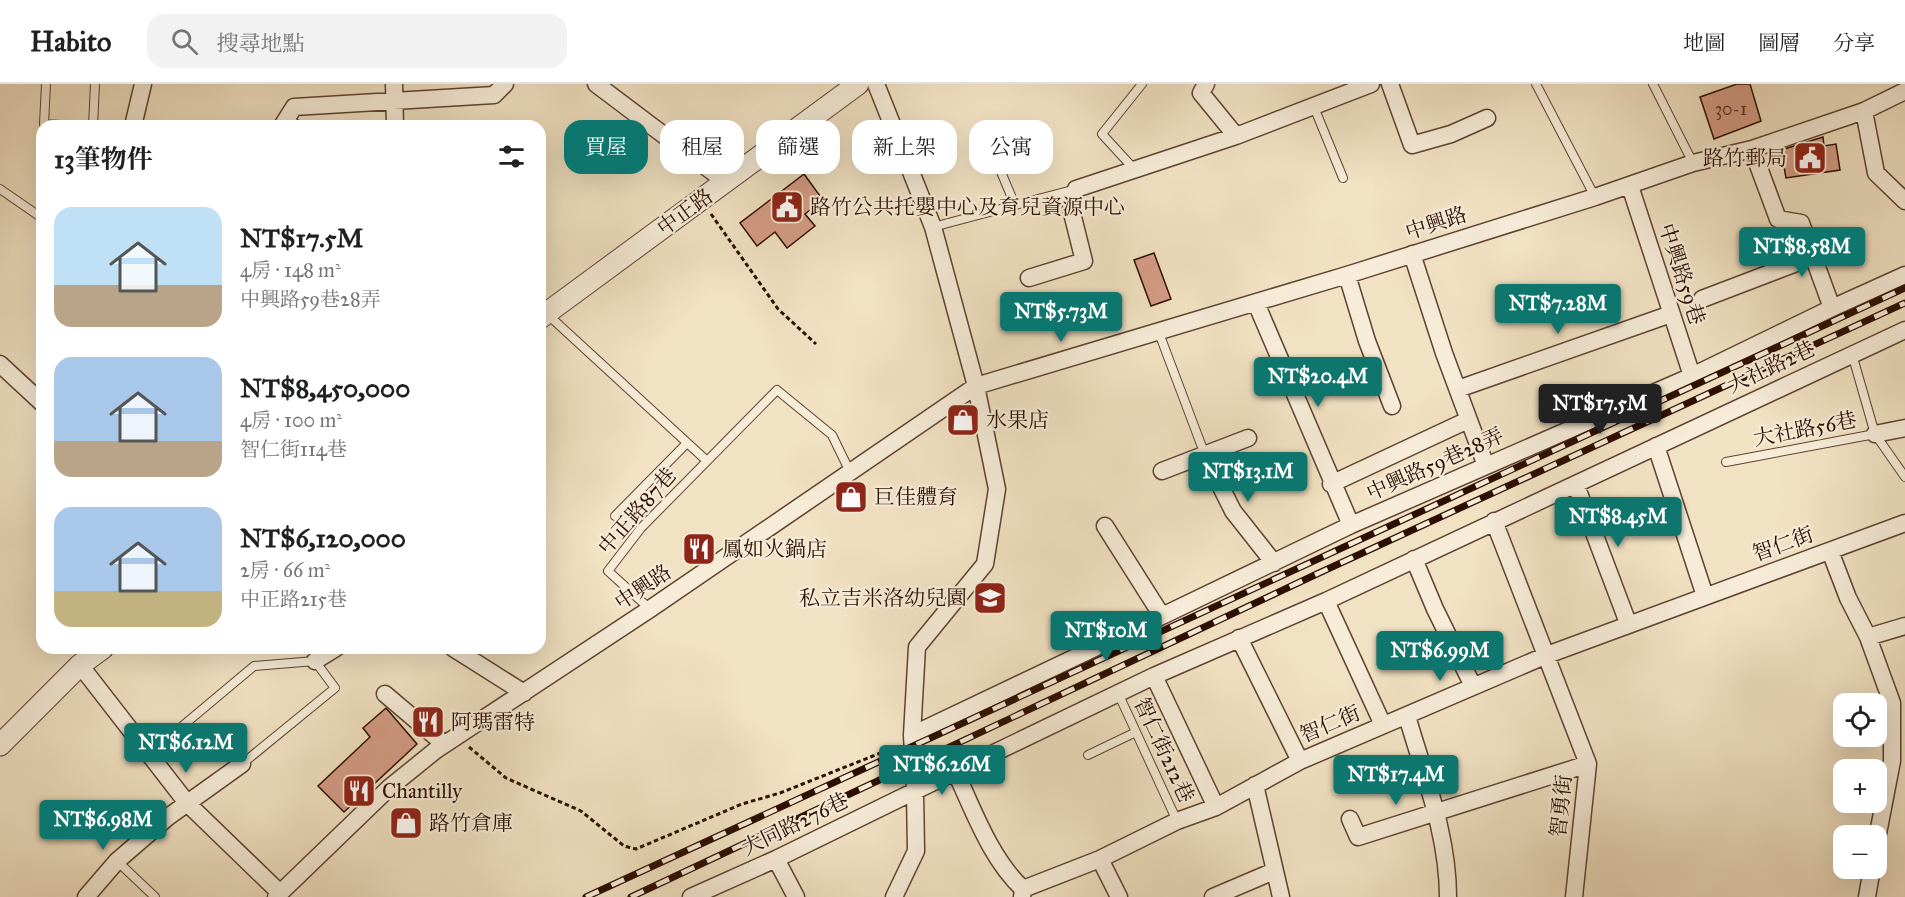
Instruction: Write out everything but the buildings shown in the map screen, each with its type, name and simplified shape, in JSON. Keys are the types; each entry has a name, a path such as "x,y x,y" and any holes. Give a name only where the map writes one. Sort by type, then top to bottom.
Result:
{"street":[{"path":"134,120 143,84"},
{"path":"290,120 294,107 394,92 494,95 505,84"},
{"path":"596,84 726,182"},
{"name":"中正路","path":"546,314 858,84"},
{"path":"876,84 933,227 976,386 997,489 985,564 916,647 912,738 916,851 894,897"},
{"path":"1206,84 1202,93 1236,136"},
{"path":"1029,278 1084,261 1071,209 1076,189 1236,136 1371,84"},
{"path":"1390,84 1412,145 1451,134 1487,118"},
{"name":"中興路","path":"278,895 389,788 450,740 650,609 976,386 1347,275 1630,186 1694,163 1752,149 1864,111 1905,91"},
{"path":"394,92 395,120"},
{"path":"1864,111 1876,173 1905,201"},
{"path":"1752,149 1778,219 1801,222 1832,308"},
{"name":"中興路59巷","path":"1630,186 1692,376"},
{"path":"1412,254 1468,420 1486,466"},
{"path":"1702,299 1812,257"},
{"path":"1347,275 1367,341 1392,406"},
{"name":"中興路59巷28弄","path":"912,738 1351,525 1692,376 1905,275"},
{"path":"1256,303 1331,484 1351,525"},
{"path":"1458,389 1671,314"},
{"name":"大社路2巷","path":"1326,601 1905,330"},
{"path":"0,364 36,397"},
{"path":"1331,484 1468,420"},
{"path":"1875,434 1905,428"},
{"path":"1162,471 1248,438"},
{"path":"1656,446 1705,596"},
{"path":"1204,455 1233,511 1274,563"},
{"path":"1576,485 1628,623"},
{"name":"智勇街","path":"1494,521 1588,764 1574,897"},
{"name":"智仁街","path":"1023,893 1100,859 1177,821 1216,807 1300,761 1547,655 1628,623 1905,524"},
{"path":"1105,526 1162,616"},
{"path":"1830,551 1848,598 1898,702 1898,762 1881,825"},
{"path":"1414,559 1435,609 1473,686"},
{"path":"1326,601 1383,725"},
{"name":"大同路276巷","path":"691,897 776,859 1154,676 1326,601"},
{"path":"1868,638 1905,626"},
{"path":"1239,638 1300,761"},
{"path":"0,745 80,665 95,654"},
{"path":"315,661 326,654"},
{"path":"462,654 524,693"},
{"path":"80,665 187,802 278,895"},
{"path":"1154,676 1216,807"},
{"path":"385,694 450,740"},
{"path":"1407,716 1436,811 1448,863 1448,897"},
{"path":"86,897 117,861 148,834 187,802 242,764"},
{"path":"1350,819 1358,837 1588,764"},
{"path":"955,771 993,850 1023,893"},
{"path":"1255,785 1274,871 1286,896"},
{"path":"776,859 796,897"},
{"path":"1100,859 1119,897"},
{"path":"1212,897 1274,871"},
{"path":"1867,897 1870,879"}],"lane":[{"path":"44,120 46,84"},
{"path":"93,120 95,84"},
{"path":"1135,170 1102,134 1142,84"},
{"path":"1536,84 1595,197"},
{"path":"1653,84 1694,163"},
{"path":"1314,107 1343,178"},
{"path":"1002,174 1015,205"},
{"path":"0,189 36,214"},
{"path":"933,227 1076,189"},
{"name":"中正路87巷","path":"546,319 707,461"},
{"path":"1159,333 1204,455"},
{"path":"1852,354 1875,434"},
{"name":"中正路87巷","path":"650,609 608,572 641,528 777,390 832,435 850,472"},
{"name":"大社路56巷","path":"1726,462 1875,434 1905,477"},
{"name":"中正路87巷","path":"615,516 687,443"},
{"path":"149,754 254,666 315,661 334,688 242,764"},
{"name":"智仁街212巷","path":"1118,693 1177,821"},
{"path":"1088,755 1136,732"},
{"path":"90,829 133,808 148,834"},
{"path":"117,861 155,897"}],"path":[{"path":"701,200 778,309 816,344"},
{"path":"450,740 506,778 581,811 624,846 636,849 742,804 780,793 912,738"}],"railway":[{"path":"586,897 1905,288"},
{"path":"631,897 1319,573 1905,303"}],"place":[{"name":"路竹郵局","path":"1810,158"},
{"name":"路竹公共托嬰中心及育兒資源中心","path":"787,207"},
{"name":"水果店","path":"963,420"},
{"name":"巨佳體育","path":"851,497"},
{"name":"鳳如火鍋店","path":"699,549"},
{"name":"私立吉米洛幼兒園","path":"990,598"},
{"name":"阿瑪雷特","path":"428,722"},
{"name":"Chantilly","path":"359,791"},
{"name":"路竹倉庫","path":"406,823"}]}
